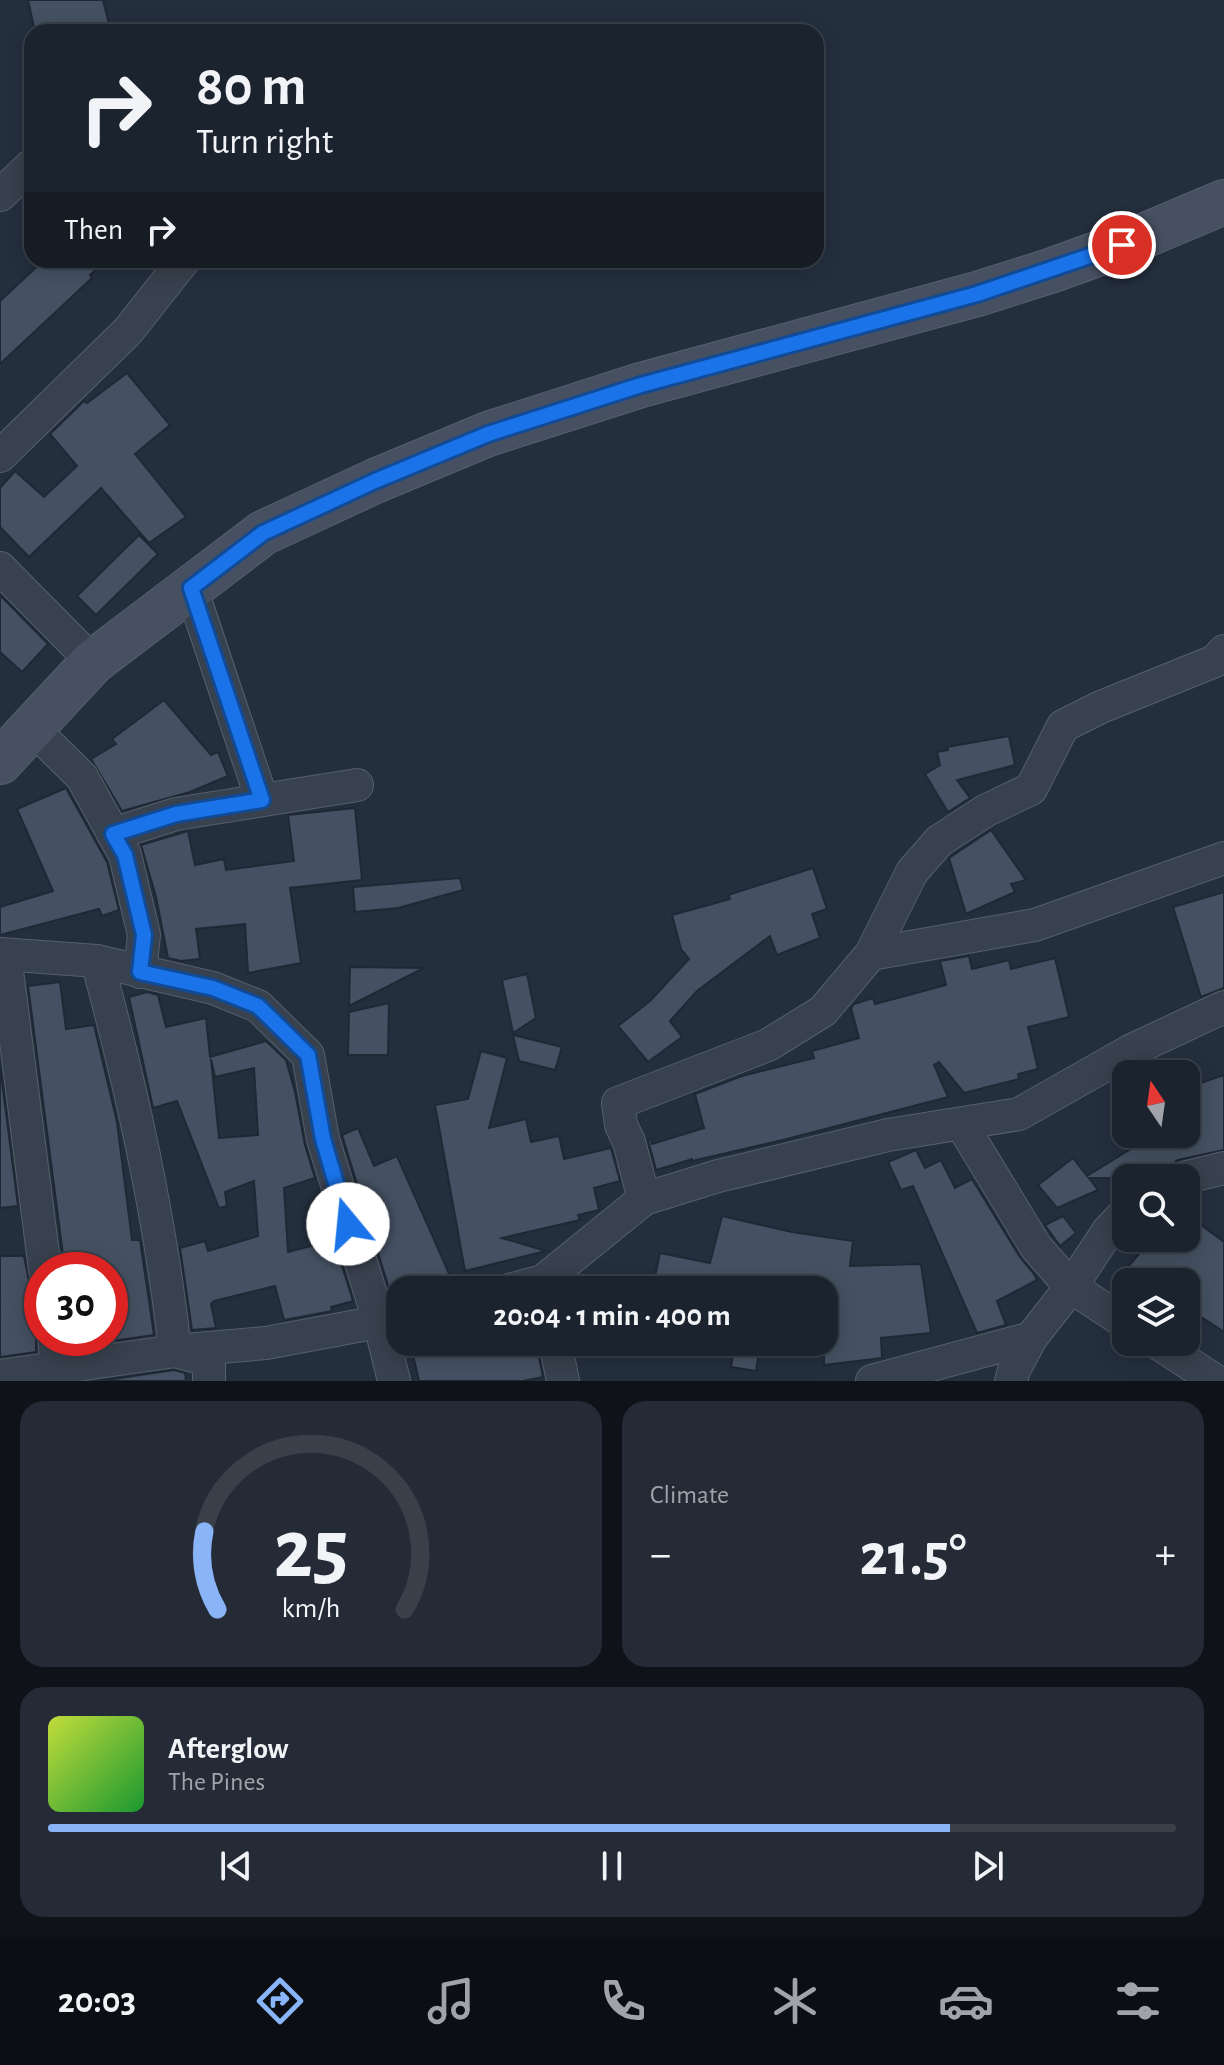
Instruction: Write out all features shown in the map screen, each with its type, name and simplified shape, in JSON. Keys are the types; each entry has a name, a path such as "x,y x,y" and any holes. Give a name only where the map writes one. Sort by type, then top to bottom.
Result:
{"street":[{"path":"0,195 24,172"},
{"path":"0,762 93,662 263,533 375,481 488,434 641,385 977,294 1122,245 1224,202"},
{"path":"0,456 128,331 178,268"},
{"path":"0,568 93,662"},
{"path":"191,588 262,800"},
{"path":"644,1199 629,1142 621,1125 618,1103 768,1045 823,1011 871,954 912,872 939,841 985,811 1031,789 1063,726 1101,707 1215,661 1224,651"},
{"path":"32,728 82,777 125,855 144,935 140,972"},
{"path":"113,834 176,814 357,785"},
{"path":"871,954 1035,925 1224,858"},
{"path":"43,1252 2,954 97,961 213,988 258,1006 308,1055 323,1139 386,1310"},
{"path":"97,961 126,1066 145,1159 166,1267 175,1351"},
{"path":"555,1276 644,1199 718,1176 872,1139 1019,1114 1130,1051 1224,1007"},
{"path":"962,1125 1036,1247 1071,1287 1112,1314"},
{"path":"1200,1174 1224,1168"},
{"path":"1011,1381 1031,1338 1112,1227"},
{"path":"128,1352 266,1343 386,1322"},
{"path":"872,1381 1031,1338"},
{"path":"175,1351 209,1360 209,1381"},
{"path":"0,1376 48,1356"},
{"path":"392,1356 394,1381"},
{"path":"558,1356 563,1381"},
{"path":"1178,1356 1216,1381"}],"building":[{"path":"28,0 103,0 109,24 33,24"},
{"path":"35,268 97,268 90,275 92,278 0,364 0,301"},
{"path":"127,373 170,425 135,454 186,517 149,543 101,488 29,557 0,527 0,488 15,471 44,497 77,466 50,434 84,401 87,403"},
{"path":"139,535 158,554 96,615 77,596"},
{"path":"0,595 48,644 22,672 0,652"},
{"path":"164,700 211,755 218,752 228,776 190,792 122,811 91,759 116,744 112,739"},
{"path":"1009,736 1015,765 957,780 970,798 948,812 925,774 940,765 937,752 948,750 947,747"},
{"path":"66,788 107,862 119,910 102,916 99,909 0,935 0,907 53,891 17,809"},
{"path":"355,808 362,880 290,888 301,963 248,973 245,924 196,929 200,959 181,961 168,958 156,897 141,845 188,831 195,865 224,859 226,870 294,861 288,815"},
{"path":"991,830 1026,880 1011,884 1015,892 966,914 949,858"},
{"path":"813,868 827,909 812,914 820,938 777,955 770,936 697,991 670,1021 682,1037 648,1062 618,1026 650,1001 689,959 681,949 672,915 730,899 728,895"},
{"path":"460,878 463,890 398,908 355,912 353,887"},
{"path":"1224,892 1224,988 1201,997 1173,907"},
{"path":"969,956 972,969 1009,960 1011,969 1055,958 1069,1017 1028,1027 1038,1069 1018,1074 1019,1079 964,1093 939,1062 934,1065 948,1097 656,1170 648,1140 651,1139 652,1144 704,1128 695,1094 742,1076 814,1058 812,1051 859,1038 851,1008 854,1004 873,998 875,1004 946,985 940,961"},
{"path":"350,967 424,968 349,1006"},
{"path":"527,974 536,1018 513,1033 502,980"},
{"path":"60,982 66,1029 94,1025 117,1122 132,1240 140,1240 154,1335 128,1339 128,1252 63,1252 28,986"},
{"path":"147,992 158,995 166,1027 206,1018 210,1057 266,1041 286,1060 315,1178 284,1188 288,1252 334,1240 353,1301 331,1307 332,1311 284,1320 275,1286 214,1301 211,1304 216,1328 192,1330 180,1248 205,1241 208,1251 258,1236 254,1181 225,1192 227,1206 219,1208 177,1101 153,1108 129,997","holes":["211,1059 215,1077 254,1068 258,1135 219,1138"]},
{"path":"389,1003 388,1055 348,1055 349,1012"},
{"path":"513,1035 562,1047 555,1070 519,1061"},
{"path":"481,1051 507,1058 489,1128 526,1119 531,1142 559,1136 564,1159 611,1148 620,1181 594,1188 599,1210 578,1215 580,1220 502,1238 546,1251 465,1271 435,1105 468,1099"},
{"path":"0,1066 18,1206 0,1208"},
{"path":"1224,1075 1224,1150 1178,1160 1173,1164 1112,1164 1112,1178 1089,1178 1098,1190 1057,1208 1038,1185 1073,1158 1087,1176 1132,1148 1200,1148 1200,1083"},
{"path":"358,1128 374,1166 397,1156 450,1276 386,1276 386,1279 342,1135"},
{"path":"916,1150 925,1168 941,1160 955,1188 972,1179 1020,1257 1034,1274 1037,1280 997,1301 1006,1325 977,1333 913,1186 901,1190 888,1162"},
{"path":"722,1216 792,1232 853,1241 850,1266 921,1264 931,1333 881,1338 882,1358 824,1365 824,1356 838,1356 838,1276 655,1276 660,1253 710,1263"},
{"path":"1063,1216 1076,1233 1060,1246 1045,1225"},
{"path":"1200,1224 1224,1242 1224,1332 1200,1316 1200,1268 1128,1267 1140,1252 1200,1252"},
{"path":"0,1256 24,1256 24,1354 0,1357"},
{"path":"413,1356 539,1356 543,1377 523,1381 419,1381"},
{"path":"733,1356 758,1356 756,1371 731,1367"},
{"path":"174,1370 185,1373 186,1381 100,1381"}],"route":[{"path":"348,1224 323,1139 308,1055 258,1006 213,988 140,972 144,935 125,855 113,834 176,814 262,800 191,588 263,533 375,481 488,434 641,385 977,294 1122,245"}]}
